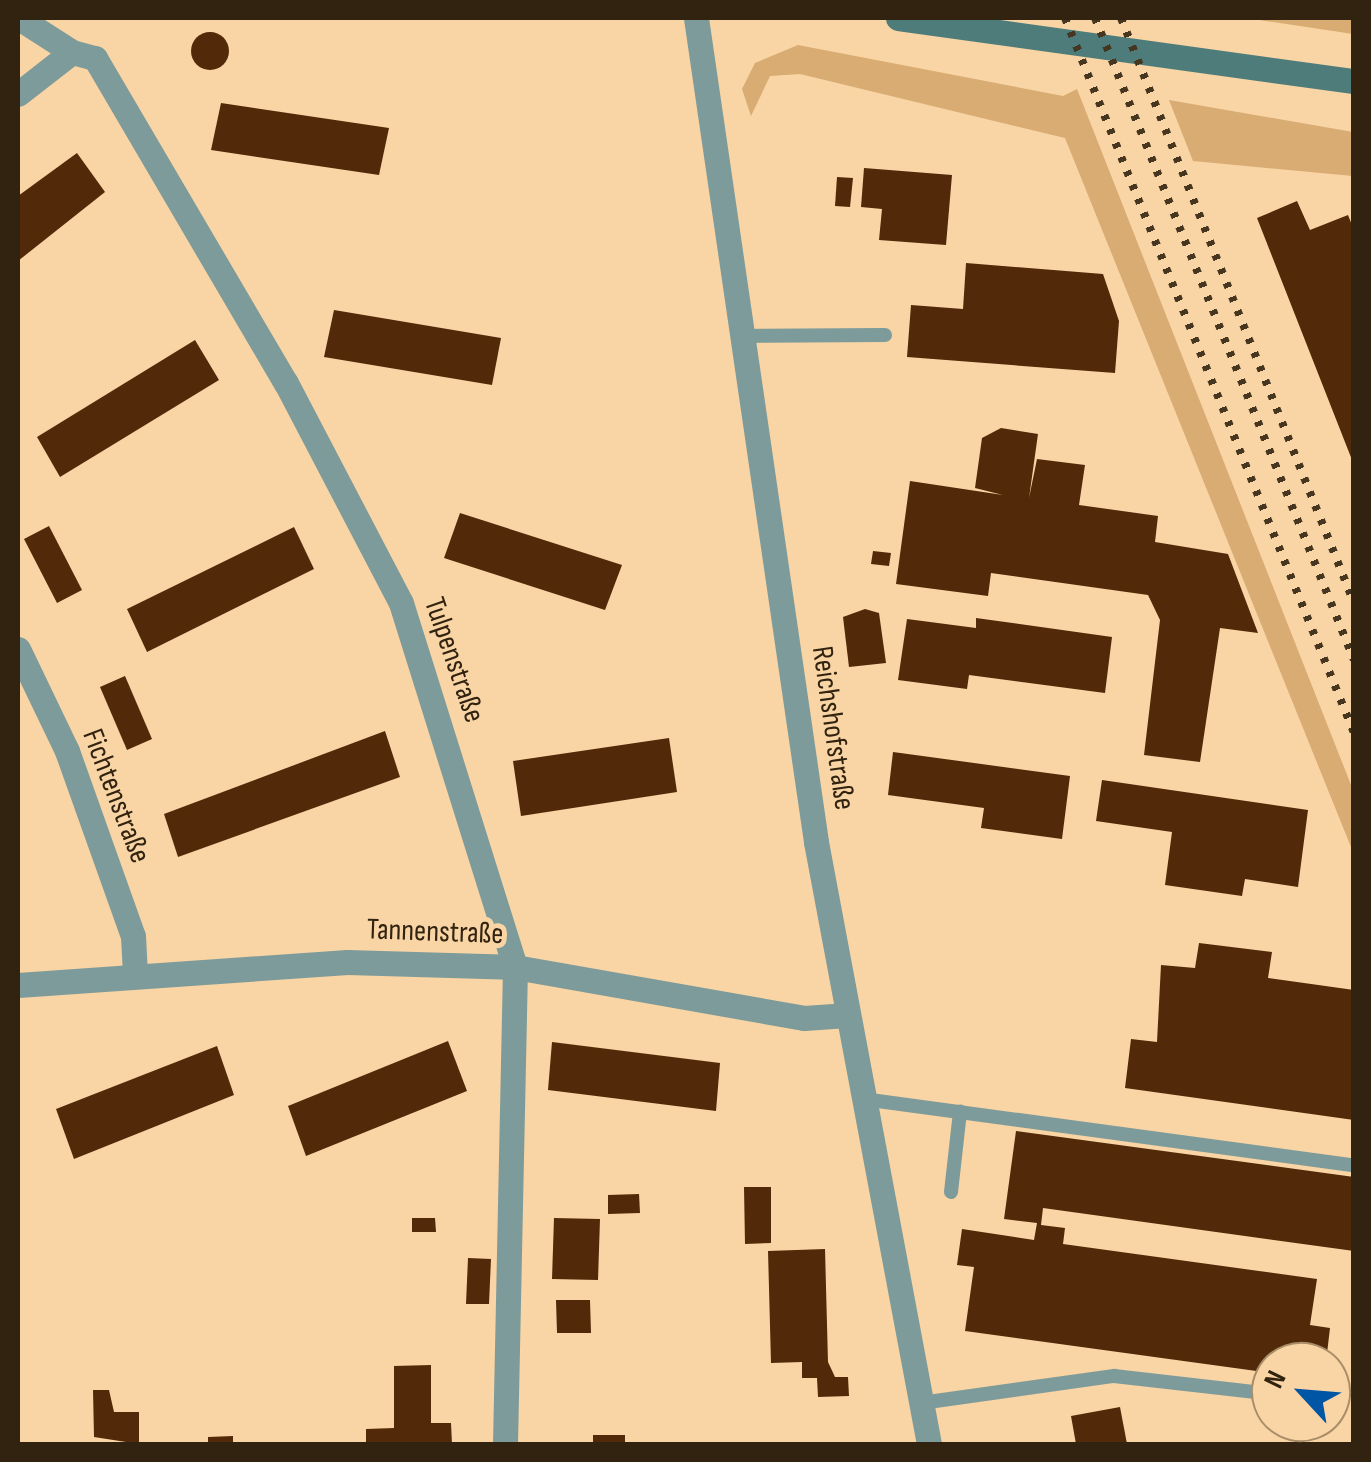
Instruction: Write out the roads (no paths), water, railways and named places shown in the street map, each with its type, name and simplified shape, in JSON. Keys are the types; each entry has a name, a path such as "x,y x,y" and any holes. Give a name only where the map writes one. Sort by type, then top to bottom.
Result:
{"main road":[{"path":"898,18 1354,81"}],"street":[{"name":"Tulpenstraße","path":"19,18 72,52 95,58 286,384 401,603 515,967 506,1444"},
{"name":"Reichshofstraße","path":"696,18 740,336 848,1015 929,1444"},
{"path":"18,94 72,52"},
{"name":"Fichtenstraße","path":"18,649 74,769 133,936 135,972"},
{"name":"Tannenstraße","path":"18,985 135,972 515,967 804,1018 848,1015"}],"lane":[{"path":"740,336 885,335"},
{"path":"862,1098 1354,1165"},
{"path":"951,1192 960,1112"},
{"path":"921,1403 1114,1376 1251,1392"}],"railway":[{"path":"1065,18 1354,733"},
{"path":"1095,18 1354,660"},
{"path":"1121,18 1354,603"}]}
